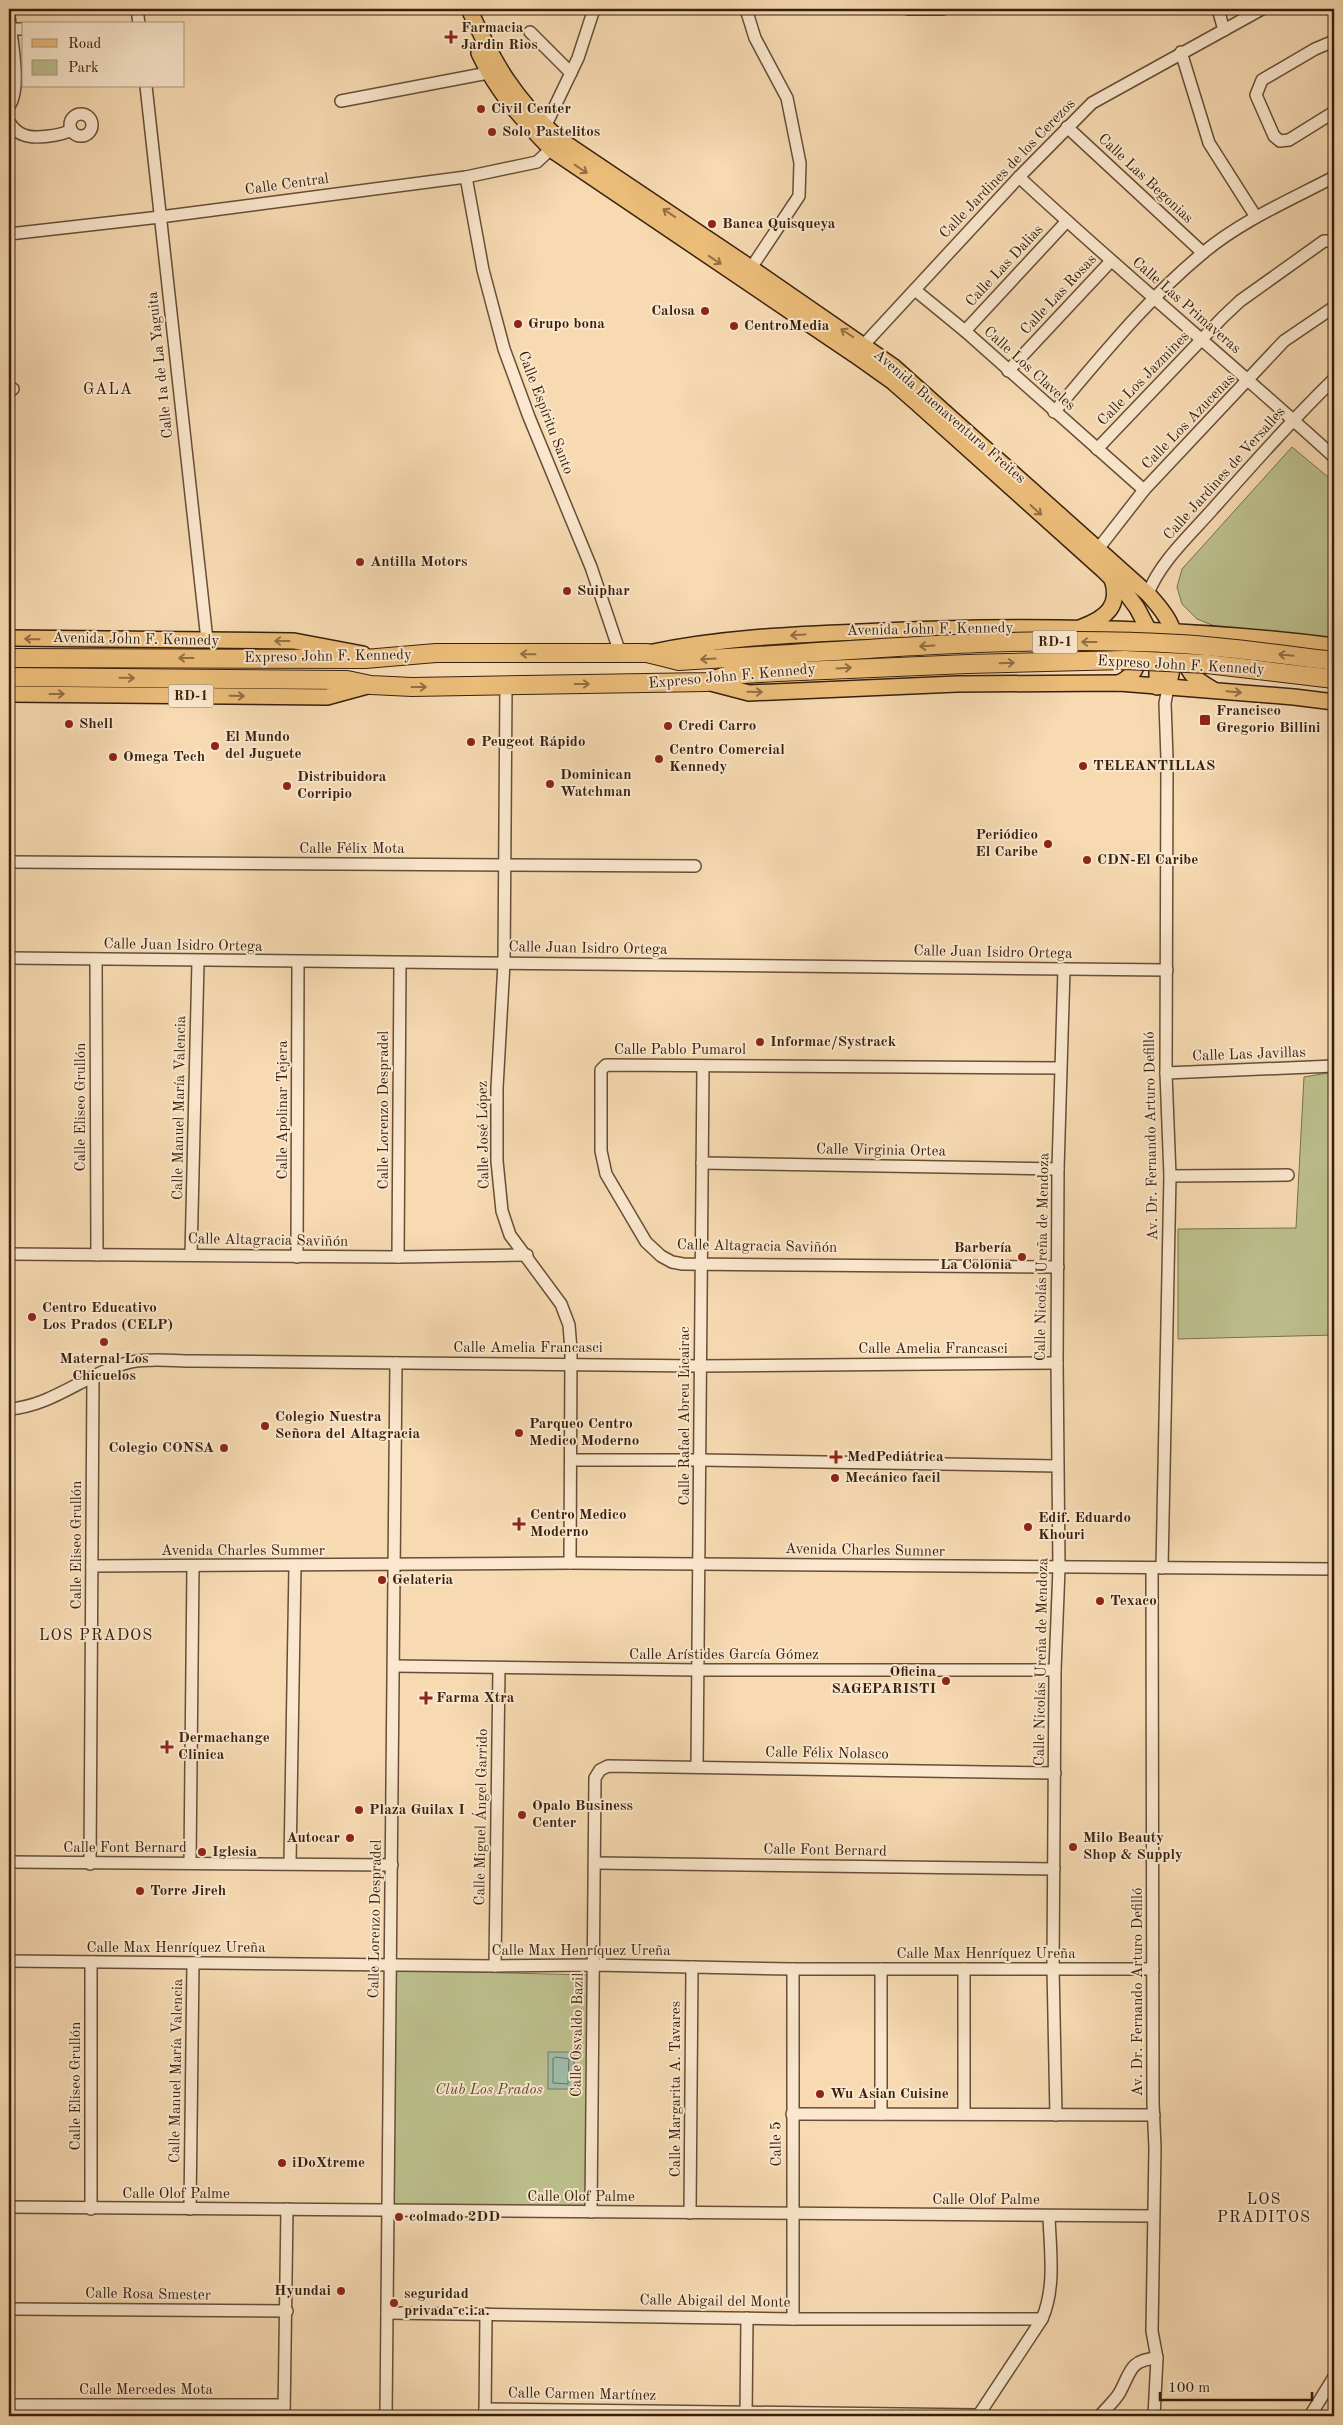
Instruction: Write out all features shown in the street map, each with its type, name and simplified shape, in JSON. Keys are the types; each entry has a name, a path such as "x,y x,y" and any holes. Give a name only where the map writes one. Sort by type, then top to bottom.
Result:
{"highway":[{"name":"Expreso John F. Kennedy","path":"9,677 340,680 357,681 371,685 506,686 707,682 776,663 969,644 1116,642 1180,644 1334,661"},
{"name":"Expreso John F. Kennedy","path":"9,658 340,659 381,658 436,653 647,653 678,661 776,663 923,665 1125,660 1207,664 1334,680"}],"main road":[{"name":"Avenida Buenaventura Freites","path":"458,9 488,73 516,113 555,144 916,386 1148,594 1160,607 1174,631 1176,649 1162,688"},
{"name":"Avenida Buenaventura Freites","path":"469,9 497,67 515,94 545,126 555,144 751,268 860,350 1112,579 1137,608 1157,646 1162,688"},
{"path":"1075,629 1093,623 1107,613 1115,598 1112,579"},
{"path":"1160,607 1208,634 1193,643 1186,654 1186,661 1192,675 1214,690"},
{"name":"Avenida John F. Kennedy","path":"647,653 693,643 831,633 961,628 1174,631 1334,646"},
{"path":"1119,630 1131,641 1137,656 1136,669 1119,683"},
{"name":"Avenida John F. Kennedy","path":"9,638 294,641 381,658"},
{"name":"RD-1","path":"707,682 749,693 957,684 1119,683 1334,702"},
{"name":"RD-1","path":"9,694 327,697 371,685"}],"street":[{"path":"137,9 139,22"},
{"path":"545,126 571,73 594,9"},
{"path":"746,9 755,38 787,98 800,163 799,196 751,268"},
{"path":"908,9 943,9"},
{"path":"1218,9 1224,30"},
{"name":"Calle Jardines de los Cerezos","path":"860,350 1019,177 1092,103 1181,52 1262,9"},
{"path":"9,16 15,83 12,102 9,106"},
{"path":"9,29 22,29"},
{"path":"530,32 571,73"},
{"path":"1334,41 1315,49 1262,80 1256,95 1274,136 1280,141 1289,140 1334,112"},
{"path":"1181,52 1209,143 1256,217"},
{"path":"341,101 488,73"},
{"name":"Calle 1a de La Yaguita","path":"146,88 206,640"},
{"path":"9,122 15,131 25,136 62,135 70,130"},
{"name":"Calle Las Begonias","path":"1067,127 1203,252"},
{"name":"Calle Central","path":"9,234 160,217 466,177 537,162 555,144"},
{"name":"Calle Espíritu Santo","path":"466,177 483,270 504,349 529,417 591,567 620,653"},
{"name":"Calle Las Primaveras","path":"1019,177 1334,457"},
{"path":"1054,412 1154,298 1203,252 1256,217 1334,177"},
{"name":"Calle Las Dalias","path":"965,331 1067,221"},
{"name":"Calle Los Jazmines","path":"1097,449 1222,317 1240,301 1324,241 1332,243"},
{"name":"Calle Las Rosas","path":"1008,372 1112,261"},
{"name":"Calle Los Claveles","path":"915,290 965,331 1008,372 1144,490"},
{"name":"Calle Los Azucenas","path":"1098,549 1144,490 1284,342 1334,307"},
{"name":"Calle Jardines de Versalles","path":"1148,594 1153,580 1160,570 1293,419 1334,379"},
{"name":"Calle José López","path":"506,686 504,963 497,1088 497,1161 502,1212 510,1236 527,1255 561,1304 569,1325 571,1363 570,1563"},
{"name":"Av. Dr. Fernando Arturo Defilló","path":"1154,2416 1157,2358 1152,2331 1152,2216 1157,1568 1170,1176 1166,1073 1165,704 1162,688"},
{"name":"Calle Félix Mota","path":"9,862 694,866"},
{"name":"Calle Juan Isidro Ortega","path":"9,958 198,962 504,963 1167,970"},
{"name":"Calle Eliseo Grullón","path":"96,959 97,1255"},
{"name":"Calle Manuel María Valencia","path":"191,1255 198,962"},
{"name":"Calle Apolinar Tejera","path":"297,1257 298,963"},
{"name":"Calle Lorenzo Despradel","path":"398,1257 400,964"},
{"name":"Calle Nicolás Ureña de Mendoza","path":"1056,2115 1053,1968 1055,1670 1059,1568 1058,1169 1064,969"},
{"name":"Calle Pablo Pumarol","path":"601,1070 606,1065 1060,1068"},
{"name":"Calle Rafael Abreu Licairac","path":"697,1766 703,1066"},
{"name":"Calle Las Javillas","path":"1166,1073 1334,1066"},
{"name":"Calle Altagracia Saviñón","path":"601,1070 601,1151 606,1174 646,1242 672,1262 683,1264 702,1262 1058,1266"},
{"name":"Calle Virginia Ortea","path":"702,1163 1058,1169"},
{"path":"1170,1176 1288,1175"},
{"name":"Calle Altagracia Saviñón","path":"9,1254 297,1257 527,1255"},
{"name":"Calle Amelia Francasci","path":"9,1409 45,1402 93,1377 131,1362 571,1363 701,1366 1057,1363"},
{"name":"Calle Lorenzo Despradel","path":"386,2416 396,1363"},
{"name":"Calle Eliseo Grullón","path":"90,1864 93,1377"},
{"path":"570,1460 700,1460 1058,1466"},
{"name":"Avenida Charles Sumner","path":"394,1564 570,1563 1334,1569"},
{"name":"Avenida Charles Summer","path":"92,1566 394,1564"},
{"path":"190,1863 193,1566"},
{"path":"290,1863 295,1566"},
{"name":"Calle Arístides García Gómez","path":"394,1666 699,1670 1055,1670"},
{"name":"Calle Miguel Ángel Garrido","path":"496,1966 499,1668"},
{"name":"Calle Félix Nolasco","path":"600,1770 608,1766 697,1766 1055,1773"},
{"name":"Calle Osvaldo Bazil","path":"591,2212 596,1863 595,1778 600,1770"},
{"name":"Calle Font Bernard","path":"9,1862 392,1865"},
{"name":"Calle Font Bernard","path":"596,1863 1054,1869"},
{"name":"Calle Max Henríquez Ureña","path":"9,1961 881,1969 1153,1969"},
{"name":"Calle Eliseo Grullón","path":"91,1962 91,2209"},
{"name":"Calle Manuel María Valencia","path":"190,2210 193,1964"},
{"name":"Calle Margarita A. Tavares","path":"690,2212 692,1967"},
{"name":"Calle 5","path":"792,1968 793,2319"},
{"path":"881,1969 881,2114"},
{"path":"964,1969 964,2114"},
{"path":"792,2114 1154,2115"},
{"name":"Calle Olof Palme","path":"9,2207 190,2210 690,2212 794,2215 1152,2216"},
{"path":"284,2411 287,2311 287,2209"},
{"path":"978,2416 1042,2319 1048,2306 1051,2285 1049,2216"},
{"name":"Calle Rosa Smester","path":"9,2309 287,2311"},
{"name":"Calle Abigail del Monte","path":"387,2312 793,2319 1042,2319"},
{"path":"485,2413 486,2314"},
{"path":"746,2415 747,2318"},
{"path":"1100,2416 1119,2393 1135,2364 1143,2359 1157,2358"},
{"path":"1313,2415 1334,2377"},
{"name":"Calle Mercedes Mota","path":"9,2405 284,2411"},
{"name":"Calle Carmen Martínez","path":"485,2413 978,2416"}],"green space":[{"path":"1292,447 1334,482 1334,639 1217,627 1197,619 1182,604 1177,587 1182,569"},
{"path":"1334,1072 1334,1335 1178,1339 1178,1229 1296,1228 1304,1077"},
{"name":"Club Los Prados","path":"390,1970 588,1975 587,2208 392,2205"}],"water":[{"path":"548,2052 574,2052 574,2089 548,2089"}],"place":[{"name":"Farmacia Jardin Rios","path":"451,37"},
{"name":"Civil Center","path":"481,109"},
{"name":"Solo Pastelitos","path":"492,132"},
{"name":"Banca Quisqueya","path":"712,224"},
{"name":"Calosa","path":"705,311"},
{"name":"Grupo bona","path":"518,324"},
{"name":"CentroMedia","path":"734,326"},
{"name":"Antilla Motors","path":"360,562"},
{"name":"Suiphar","path":"567,591"},
{"name":"Francisco Gregorio Billini","path":"1205,720"},
{"name":"Shell","path":"69,724"},
{"name":"Credi Carro","path":"668,726"},
{"name":"Peugeot Rápido","path":"471,742"},
{"name":"El Mundo del Juguete","path":"215,746"},
{"name":"Omega Tech","path":"113,757"},
{"name":"Centro Comercial Kennedy","path":"659,759"},
{"name":"TELEANTILLAS","path":"1083,766"},
{"name":"Dominican Watchman","path":"550,784"},
{"name":"Distribuidora Corripio","path":"287,786"},
{"name":"Periódico El Caribe","path":"1048,844"},
{"name":"CDN-El Caribe","path":"1087,860"},
{"name":"Informac/Systrack","path":"760,1042"},
{"name":"Barbería La Colonia","path":"1022,1257"},
{"name":"Centro Educativo Los Prados (CELP)","path":"32,1317"},
{"name":"Maternal Los Chicuelos","path":"104,1342"},
{"name":"Colegio Nuestra Señora del Altagracia","path":"265,1426"},
{"name":"Parqueo Centro Medico Moderno","path":"519,1433"},
{"name":"Colegio CONSA","path":"224,1448"},
{"name":"MedPediátrica","path":"836,1457"},
{"name":"Mecánico facil","path":"835,1478"},
{"name":"Centro Medico Moderno","path":"519,1524"},
{"name":"Edif. Eduardo Khouri","path":"1028,1527"},
{"name":"Gelateria","path":"382,1580"},
{"name":"Texaco","path":"1100,1601"},
{"name":"Oficina SAGEPARISTI","path":"946,1681"},
{"name":"Farma Xtra","path":"426,1698"},
{"name":"Dermachange Clinica","path":"167,1747"},
{"name":"Plaza Guilax I","path":"359,1810"},
{"name":"Opalo Business Center","path":"522,1815"},
{"name":"Autocar","path":"350,1838"},
{"name":"Milo Beauty Shop & Supply","path":"1073,1847"},
{"name":"Iglesia","path":"202,1852"},
{"name":"Torre Jireh","path":"140,1891"},
{"name":"Wu Asian Cuisine","path":"820,2094"},
{"name":"iDoXtreme","path":"282,2163"},
{"name":"colmado 2DD","path":"399,2217"},
{"name":"Hyundai","path":"341,2291"},
{"name":"seguridad privada c.i.a.","path":"394,2303"}],"district":[{"name":"GALA","path":"108,390"},
{"name":"LOS PRADOS","path":"96,1636"},
{"name":"LOS PRADITOS","path":"1264,2209"}]}
